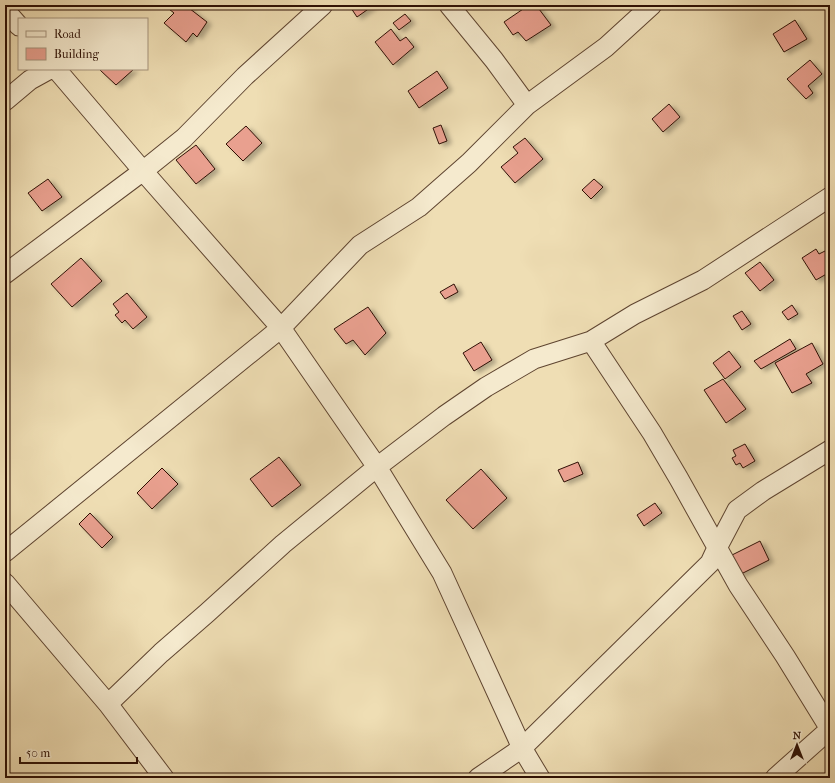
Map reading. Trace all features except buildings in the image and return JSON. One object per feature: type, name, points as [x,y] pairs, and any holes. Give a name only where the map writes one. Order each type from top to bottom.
[{"type":"street","points":[[5,274],[143,171],[184,138],[245,76],[323,5]]},
{"type":"street","points":[[449,5],[494,60],[527,105]]},
{"type":"street","points":[[5,552],[281,328],[360,245],[419,207],[469,164],[527,105],[606,46],[652,5]]},
{"type":"street","points":[[5,10],[18,25]]},
{"type":"street","points":[[5,101],[30,80],[48,70]]},
{"type":"street","points":[[57,70],[143,171],[281,328],[377,467],[442,574],[522,748],[540,778]]},
{"type":"street","points":[[108,704],[161,653],[208,613],[283,544],[377,467],[444,416],[486,387],[534,359],[591,341],[635,314],[703,280],[830,197]]},
{"type":"street","points":[[591,341],[656,440],[738,585],[830,729],[775,778]]},
{"type":"street","points":[[478,778],[522,748],[710,563],[737,510],[763,491],[830,450]]},
{"type":"street","points":[[5,583],[108,704],[164,778]]}]
